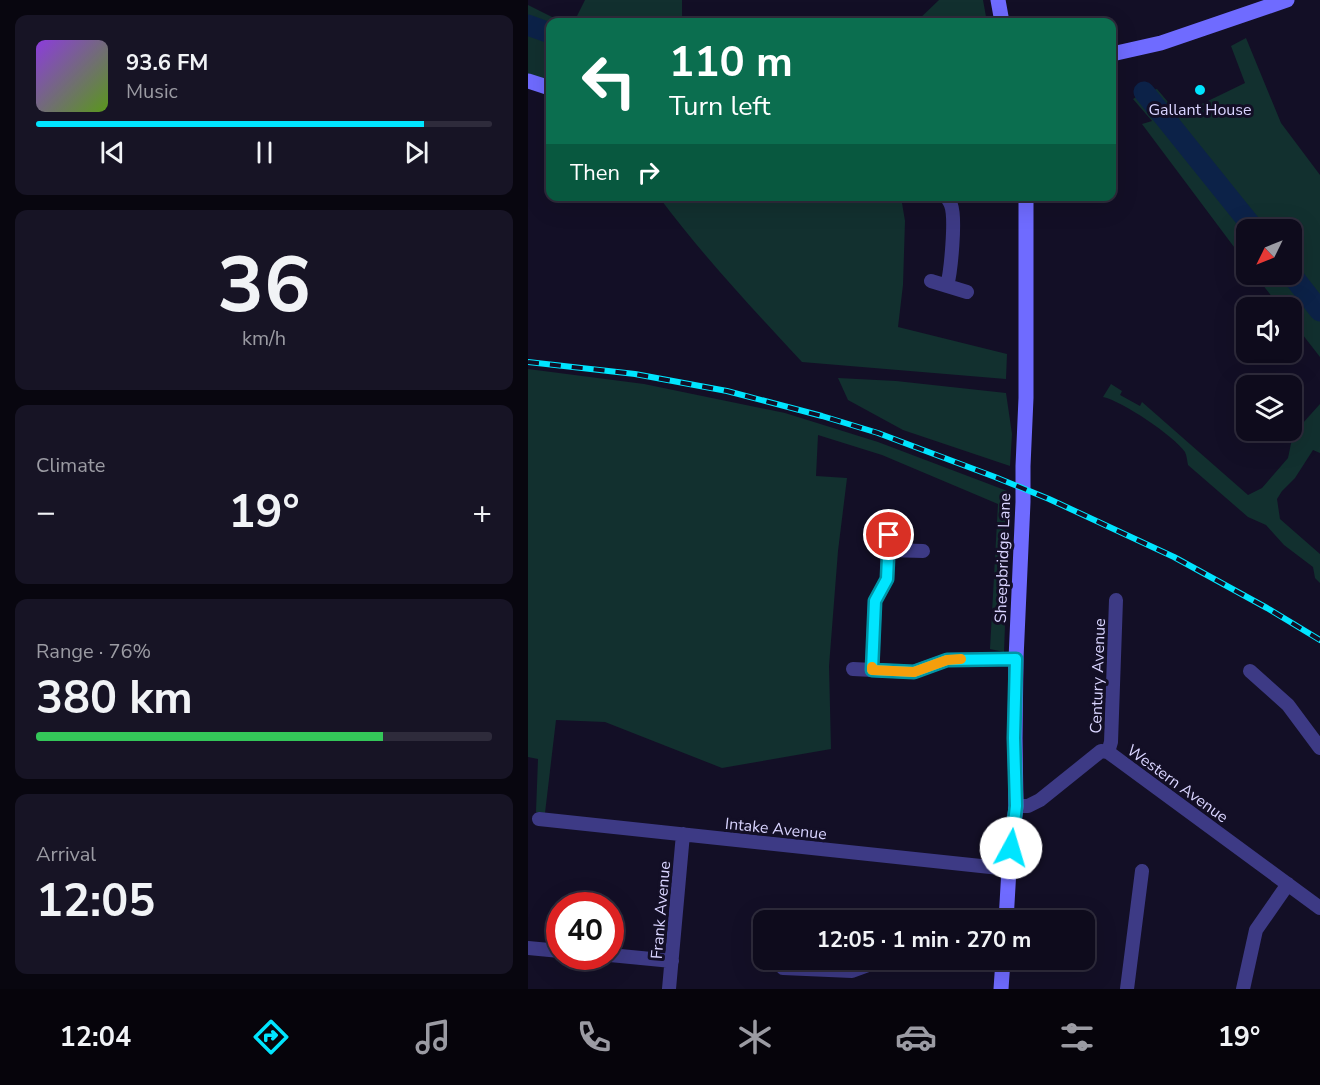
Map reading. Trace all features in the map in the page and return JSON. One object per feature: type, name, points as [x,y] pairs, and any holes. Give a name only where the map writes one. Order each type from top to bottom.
[{"type":"street","points":[[998,0],[1001,18]]},
{"type":"street","points":[[1116,53],[1161,43],[1287,0]]},
{"type":"street","points":[[528,81],[546,87]]},
{"type":"street","points":[[947,286],[951,272],[953,217],[949,201]]},
{"type":"street","name":"Sheepbridge Lane","points":[[1007,910],[1016,806],[1014,738],[1025,418],[1026,201]]},
{"type":"street","points":[[931,281],[967,292]]},
{"type":"street","points":[[872,670],[875,601],[887,579],[889,520]]},
{"type":"street","points":[[888,550],[923,551]]},
{"type":"street","name":"Century Avenue","points":[[1108,752],[1111,742],[1116,600]]},
{"type":"street","points":[[853,669],[914,672],[947,660],[1016,659]]},
{"type":"street","points":[[1250,671],[1288,705],[1320,748]]},
{"type":"street","name":"Western Avenue","points":[[1016,806],[1028,806],[1040,800],[1101,751],[1108,752],[1320,908]]},
{"type":"street","name":"Intake Avenue","points":[[539,819],[1009,869]]},
{"type":"street","name":"Frank Avenue","points":[[669,989],[683,834]]},
{"type":"street","points":[[1127,989],[1142,871]]},
{"type":"street","points":[[1243,989],[1256,930],[1288,884]]},
{"type":"street","points":[[528,948],[546,950]]},
{"type":"street","points":[[624,956],[672,961]]},
{"type":"street","points":[[829,970],[855,970]]},
{"type":"street","points":[[1001,989],[1002,970]]},
{"type":"green space","points":[[585,0],[682,0],[682,18],[576,18]]},
{"type":"green space","points":[[939,0],[983,0],[986,18],[920,18]]},
{"type":"green space","points":[[528,5],[554,18],[546,18],[546,81],[528,76]]},
{"type":"green space","points":[[1246,38],[1281,123],[1320,175],[1320,357],[1302,334],[1302,297],[1272,297],[1263,285],[1302,285],[1302,219],[1236,219],[1236,250],[1142,124],[1152,121],[1133,99],[1144,92],[1157,89],[1179,115],[1245,83],[1231,46]]},
{"type":"green space","points":[[662,201],[902,201],[905,221],[903,285],[898,327],[1007,354],[1006,379],[802,362],[675,219]]},
{"type":"green space","points":[[528,369],[644,384],[785,413],[878,442],[1010,492],[1004,652],[990,649],[998,504],[882,455],[818,435],[816,476],[847,478],[838,551],[829,666],[831,749],[722,768],[605,722],[556,720],[545,813],[536,812],[538,759],[528,757]]},
{"type":"green space","points":[[838,378],[896,381],[1006,393],[1012,434],[1010,466],[903,430],[848,400]]},
{"type":"green space","points":[[1111,384],[1122,391],[1120,395],[1140,406],[1142,402],[1248,495],[1262,488],[1288,458],[1292,441],[1302,441],[1302,424],[1320,404],[1320,453],[1313,450],[1295,478],[1277,499],[1280,519],[1320,554],[1320,583],[1315,578],[1313,567],[1284,545],[1266,525],[1248,517],[1188,465],[1185,452],[1170,437],[1134,412],[1103,397]]},
{"type":"waterway","points":[[528,25],[546,32]]},
{"type":"waterway","points":[[1144,92],[1246,219]]},
{"type":"waterway","points":[[1300,285],[1320,311]]},
{"type":"railway","points":[[528,362],[635,374],[727,391],[878,433],[1049,499],[1174,557],[1320,640]]},
{"type":"slow traffic","points":[[872,667],[872,670],[914,672],[947,660],[961,659]]},
{"type":"place","name":"Gallant House","points":[[1200,90]]},
{"type":"route","points":[[889,535],[887,579],[875,601],[872,670],[914,672],[947,660],[1016,659],[1014,738],[1016,806],[1011,848]]}]
